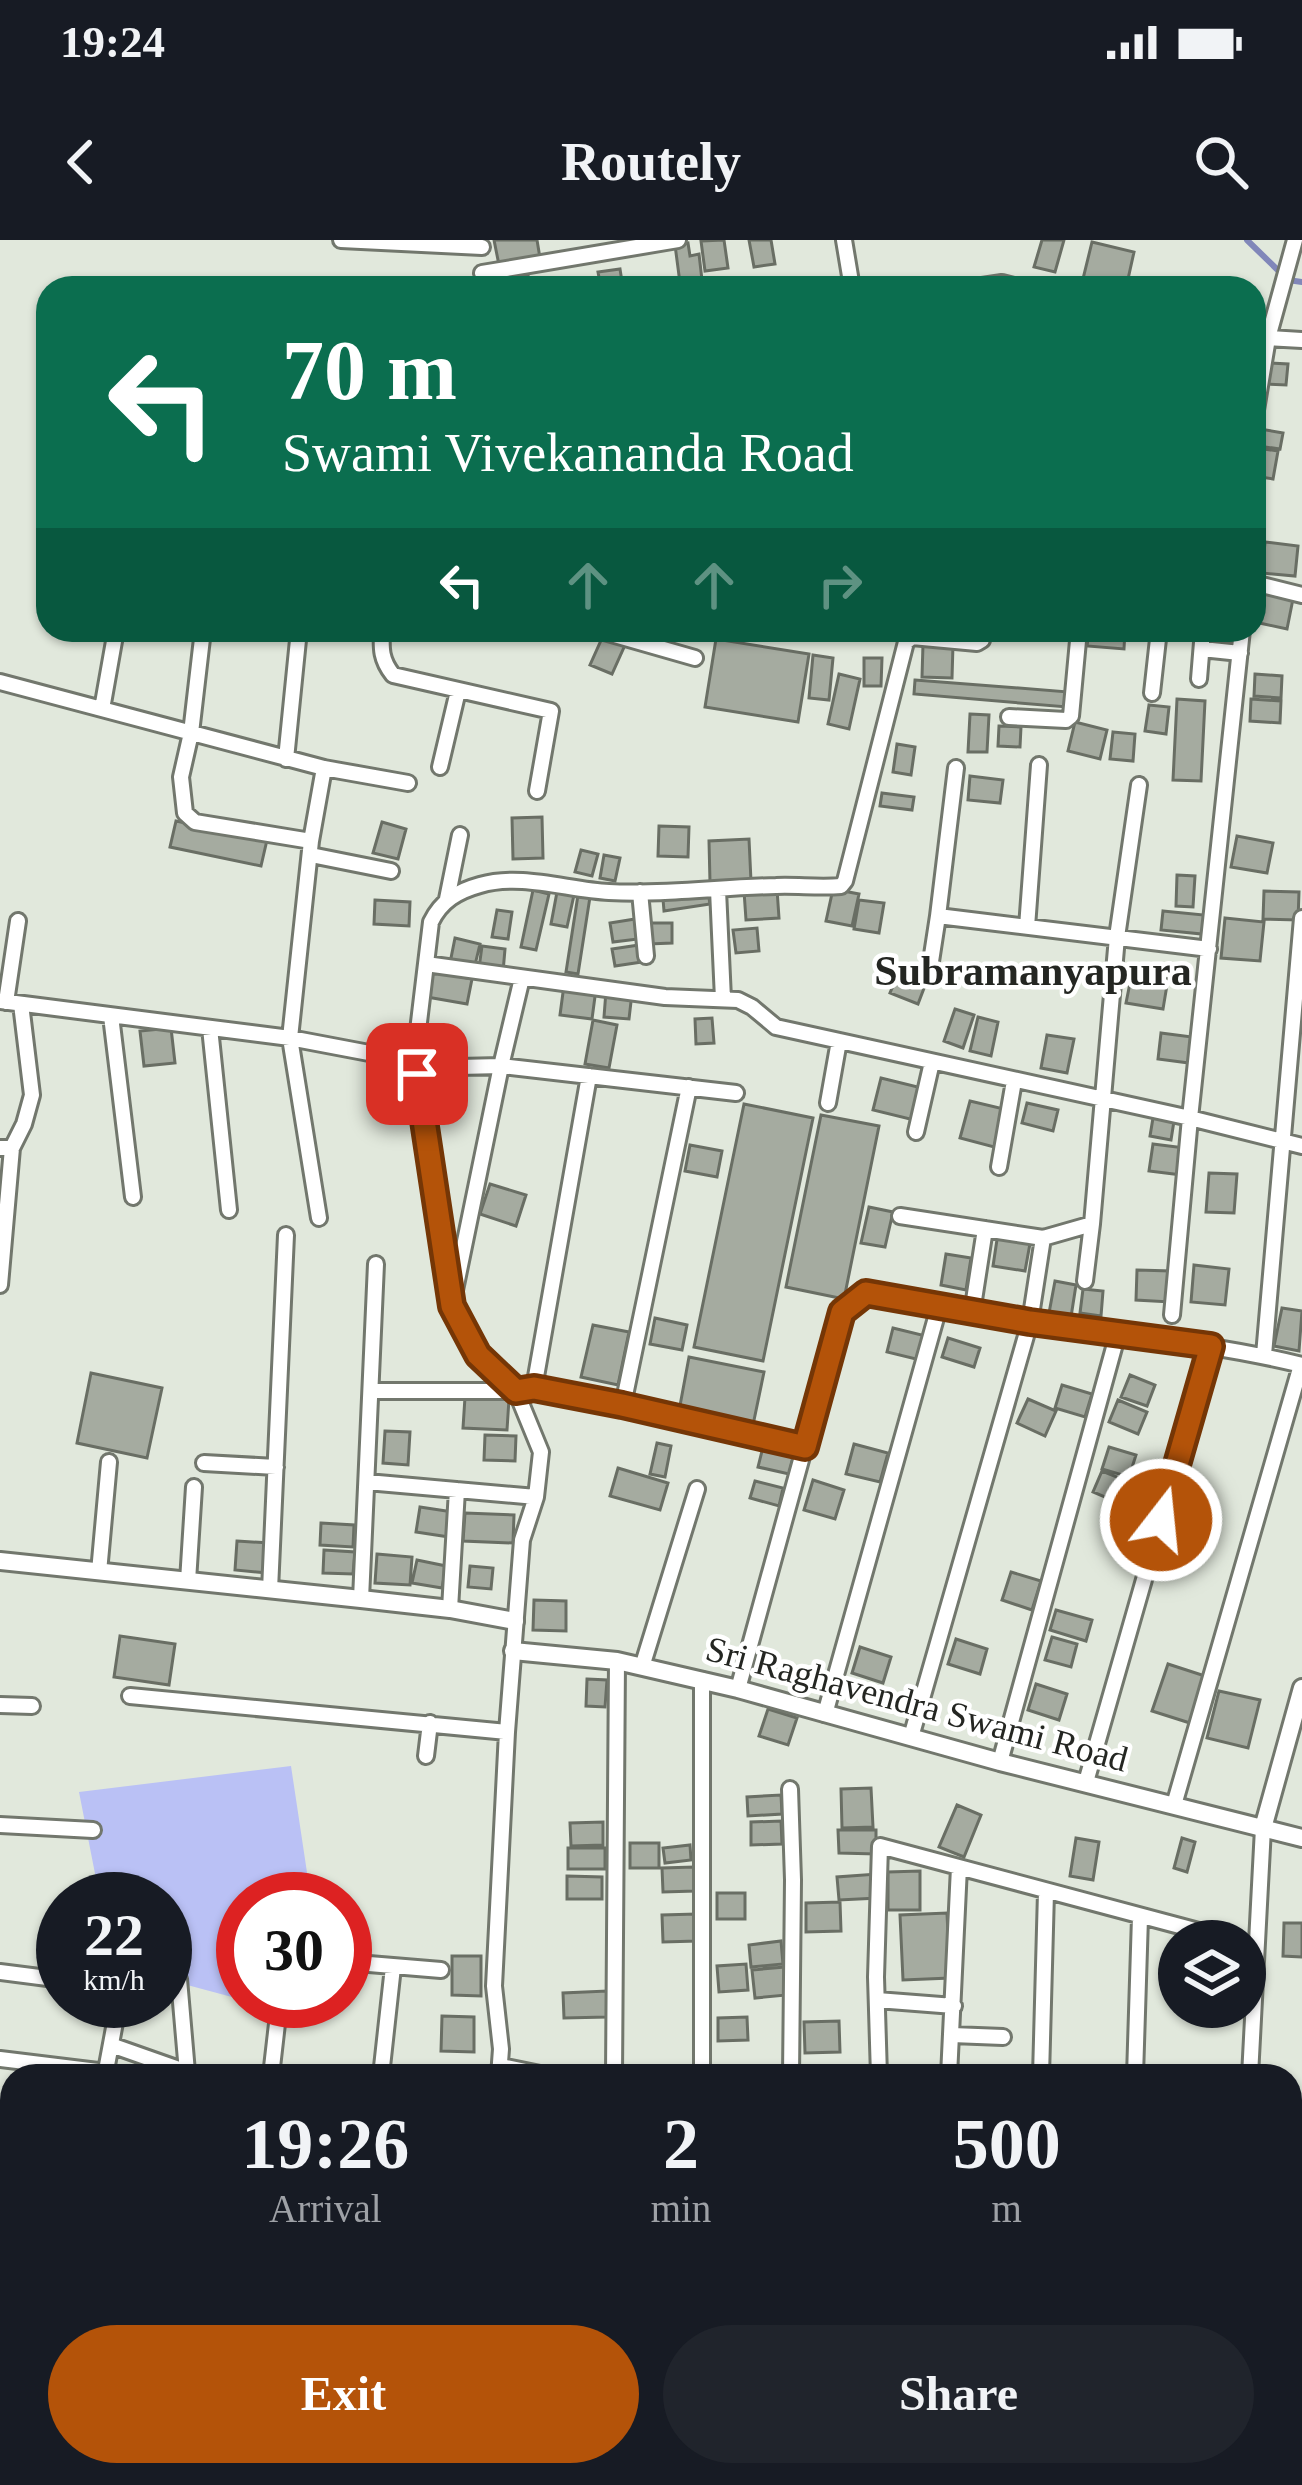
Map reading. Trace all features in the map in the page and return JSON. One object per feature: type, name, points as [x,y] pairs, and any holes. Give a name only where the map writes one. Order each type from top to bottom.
[{"type":"street","points":[[341,240],[482,243],[482,276]]},
{"type":"street","points":[[502,276],[678,240]]},
{"type":"street","points":[[844,240],[851,276]]},
{"type":"street","points":[[1266,350],[1295,240]]},
{"type":"street","points":[[1268,338],[1302,340]]},
{"type":"street","points":[[1266,586],[1302,595]]},
{"type":"street","points":[[102,709],[114,642]]},
{"type":"street","points":[[202,642],[181,777],[190,820],[391,871]]},
{"type":"street","points":[[286,759],[297,642]]},
{"type":"street","points":[[381,642],[380,652],[393,675],[550,711],[537,791]]},
{"type":"street","points":[[638,642],[694,658]]},
{"type":"street","points":[[655,647],[656,642]]},
{"type":"street","points":[[500,2064],[494,1986],[507,1732],[522,1540],[536,1497],[541,1452],[516,1391],[478,1355],[452,1306],[415,1066],[430,922],[447,899],[482,884],[505,881],[609,892],[841,886],[906,642]]},
{"type":"street","points":[[1010,717],[1066,720],[1071,716],[1078,642]]},
{"type":"street","points":[[1152,693],[1158,642]]},
{"type":"street","points":[[1198,679],[1202,642]]},
{"type":"street","points":[[1172,1315],[1241,642]]},
{"type":"street","points":[[1202,649],[1240,653]]},
{"type":"street","points":[[0,682],[286,759],[408,784]]},
{"type":"street","points":[[440,767],[458,691]]},
{"type":"street","points":[[1027,926],[1040,765]]},
{"type":"street","points":[[319,1218],[290,1037],[324,768]]},
{"type":"street","points":[[930,968],[956,768]]},
{"type":"street","points":[[1085,1281],[1118,937],[1139,785]]},
{"type":"street","points":[[447,899],[460,835]]},
{"type":"street","points":[[718,890],[723,999]]},
{"type":"street","points":[[640,892],[646,956]]},
{"type":"street","points":[[938,916],[1209,949]]},
{"type":"street","points":[[1264,1354],[1302,918]]},
{"type":"street","points":[[0,1285],[6,1148],[24,1124],[32,1095],[9,1002],[18,921]]},
{"type":"street","points":[[426,964],[665,997],[744,1002],[776,1027],[1302,1146]]},
{"type":"street","points":[[452,1306],[522,978]]},
{"type":"street","points":[[9,1002],[290,1037],[406,1060],[415,1066],[501,1066],[736,1093]]},
{"type":"street","points":[[111,1016],[133,1197]]},
{"type":"street","points":[[210,1028],[229,1210]]},
{"type":"street","points":[[828,1102],[838,1041]]},
{"type":"street","points":[[916,1132],[932,1062]]},
{"type":"street","points":[[534,1388],[589,1076]]},
{"type":"street","points":[[999,1167],[1014,1081]]},
{"type":"street","points":[[622,1405],[689,1088]]},
{"type":"street","points":[[900,1216],[1043,1238],[1092,1224]]},
{"type":"street","points":[[972,1313],[985,1229]]},
{"type":"street","points":[[270,1590],[286,1235]]},
{"type":"street","points":[[911,1737],[1030,1322],[1043,1238]]},
{"type":"street","points":[[361,1599],[376,1264]]},
{"type":"street","points":[[738,1689],[842,1312],[866,1293],[1030,1322],[1264,1354],[1301,1365],[1174,1805]]},
{"type":"street","points":[[825,1714],[939,1307]]},
{"type":"street","points":[[1000,1762],[1118,1333]]},
{"type":"street","points":[[1086,1782],[1211,1346]]},
{"type":"street","points":[[371,1391],[534,1388],[805,1447]]},
{"type":"street","points":[[99,1572],[109,1462]]},
{"type":"street","points":[[204,1463],[276,1467]]},
{"type":"street","points":[[367,1482],[536,1497]]},
{"type":"street","points":[[188,1581],[194,1486]]},
{"type":"street","points":[[450,1609],[457,1490]]},
{"type":"street","points":[[642,1667],[698,1490]]},
{"type":"street","points":[[0,1561],[450,1609],[515,1621]]},
{"type":"street","name":"Sri Raghavendra Swami Road","points":[[513,1651],[617,1661],[738,1689],[1000,1762],[1302,1838]]},
{"type":"street","points":[[614,2064],[617,1661]]},
{"type":"street","points":[[702,1681],[702,2064]]},
{"type":"street","points":[[1253,1920],[1263,1828],[1301,1694]]},
{"type":"street","points":[[130,1696],[507,1732]]},
{"type":"street","points":[[0,1705],[32,1706]]},
{"type":"street","points":[[426,1756],[430,1723]]},
{"type":"street","points":[[790,1789],[791,2064]]},
{"type":"street","points":[[0,1825],[93,1830]]},
{"type":"street","points":[[879,2064],[880,1846],[1158,1922]]},
{"type":"street","points":[[950,2064],[959,1867]]},
{"type":"street","points":[[1041,2064],[1046,1892]]},
{"type":"street","points":[[1135,2064],[1140,1917]]},
{"type":"street","points":[[372,1965],[441,1970]]},
{"type":"street","points":[[382,2064],[393,1967]]},
{"type":"street","points":[[0,1972],[36,1977]]},
{"type":"street","points":[[877,2000],[954,2006]]},
{"type":"street","points":[[107,2064],[114,2028]]},
{"type":"street","points":[[186,2028],[191,2064]]},
{"type":"street","points":[[273,2064],[277,2028]]},
{"type":"street","points":[[1250,2028],[1250,2064]]},
{"type":"street","points":[[952,2036],[1003,2037]]},
{"type":"street","points":[[111,2045],[165,2064]]},
{"type":"street","points":[[0,2059],[35,2064]]},
{"type":"shaded area","points":[[291,1766],[307,1872],[216,1872],[216,1993],[192,1986],[192,1872],[95,1872],[79,1792]]},
{"type":"building","points":[[494,240],[537,240],[540,258],[499,265]]},
{"type":"building","points":[[724,240],[728,268],[705,271],[701,241]]},
{"type":"building","points":[[749,240],[771,240],[775,264],[754,267]]},
{"type":"building","points":[[1042,240],[1064,240],[1055,272],[1034,267]]},
{"type":"building","points":[[1092,242],[1134,252],[1129,276],[1084,276]]},
{"type":"building","points":[[688,243],[690,256],[699,254],[702,276],[679,276],[675,245]]},
{"type":"building","points":[[620,269],[621,276],[599,276],[598,272]]},
{"type":"building","points":[[1268,363],[1288,364],[1286,385],[1267,384]]},
{"type":"building","points":[[1266,430],[1283,433],[1280,449],[1266,447]]},
{"type":"building","points":[[1266,449],[1278,451],[1273,479],[1266,478]]},
{"type":"building","points":[[1266,542],[1298,546],[1295,576],[1266,573]]},
{"type":"building","points":[[1266,593],[1293,599],[1287,629],[1266,624]]},
{"type":"building","points":[[600,642],[625,645],[612,674],[590,665]]},
{"type":"building","points":[[716,642],[809,654],[798,722],[705,707]]},
{"type":"building","points":[[1088,642],[1124,642],[1124,649],[1087,646]]},
{"type":"building","points":[[923,644],[953,645],[952,678],[922,677]]},
{"type":"building","points":[[813,655],[833,658],[829,700],[809,698]]},
{"type":"building","points":[[864,658],[882,658],[881,686],[864,686]]},
{"type":"building","points":[[839,674],[860,679],[849,729],[828,724]]},
{"type":"building","points":[[1255,674],[1282,676],[1281,698],[1254,696]]},
{"type":"building","points":[[915,680],[1069,692],[1067,707],[914,694]]},
{"type":"building","points":[[1177,699],[1205,701],[1201,781],[1173,780]]},
{"type":"building","points":[[1251,699],[1281,701],[1280,723],[1250,721]]},
{"type":"building","points":[[1149,705],[1169,707],[1166,734],[1145,731]]},
{"type":"building","points":[[970,714],[989,715],[987,752],[968,752]]},
{"type":"building","points":[[1075,722],[1107,730],[1100,759],[1068,751]]},
{"type":"building","points":[[999,726],[1021,727],[1020,747],[998,746]]},
{"type":"building","points":[[1113,732],[1135,734],[1133,761],[1110,759]]},
{"type":"building","points":[[897,744],[915,747],[911,775],[893,772]]},
{"type":"building","points":[[970,776],[1003,780],[1000,803],[968,800]]},
{"type":"building","points":[[882,793],[914,797],[912,810],[880,806]]},
{"type":"building","points":[[542,817],[543,858],[513,859],[512,818]]},
{"type":"building","points":[[176,821],[267,840],[261,866],[170,847]]},
{"type":"building","points":[[382,822],[406,829],[398,859],[373,853]]},
{"type":"building","points":[[659,826],[689,827],[688,857],[658,856]]},
{"type":"building","points":[[1237,836],[1273,843],[1267,873],[1231,867]]},
{"type":"building","points":[[749,839],[751,881],[710,882],[709,841]]},
{"type":"building","points":[[581,850],[598,854],[592,876],[575,872]]},
{"type":"building","points":[[604,855],[620,858],[615,881],[600,878]]},
{"type":"building","points":[[1177,875],[1195,876],[1193,907],[1176,906]]},
{"type":"building","points":[[777,889],[779,918],[746,920],[744,891]]},
{"type":"building","points":[[833,889],[859,894],[852,926],[826,921]]},
{"type":"building","points":[[533,890],[549,894],[536,950],[521,947]]},
{"type":"building","points":[[1264,891],[1299,892],[1298,920],[1263,919]]},
{"type":"building","points":[[557,892],[574,895],[567,927],[551,924]]},
{"type":"building","points":[[708,892],[710,904],[664,911],[663,899]]},
{"type":"building","points":[[578,895],[590,897],[578,974],[566,972]]},
{"type":"building","points":[[375,900],[410,902],[409,926],[374,924]]},
{"type":"building","points":[[859,900],[884,903],[879,933],[854,929]]},
{"type":"building","points":[[497,910],[512,912],[508,939],[492,937]]},
{"type":"building","points":[[1163,911],[1204,915],[1202,934],[1161,930]]},
{"type":"building","points":[[1225,918],[1264,922],[1260,961],[1221,958]]},
{"type":"building","points":[[635,919],[638,939],[613,942],[610,923]]},
{"type":"building","points":[[648,923],[672,923],[672,943],[649,944]]},
{"type":"building","points":[[757,928],[759,951],[736,953],[733,930]]},
{"type":"building","points":[[455,938],[480,944],[474,969],[450,963]]},
{"type":"building","points":[[639,945],[642,962],[615,966],[612,949]]},
{"type":"building","points":[[482,946],[505,949],[503,972],[479,968]]},
{"type":"building","points":[[902,964],[929,975],[918,1004],[890,993]]},
{"type":"building","points":[[432,971],[472,979],[467,1004],[427,997]]},
{"type":"building","points":[[1132,973],[1168,979],[1163,1009],[1126,1003]]},
{"type":"building","points":[[564,985],[596,989],[592,1019],[560,1015]]},
{"type":"building","points":[[606,991],[632,993],[629,1019],[604,1017]]},
{"type":"building","points":[[955,1009],[974,1015],[963,1048],[944,1041]]},
{"type":"building","points":[[978,1017],[998,1022],[991,1056],[970,1051]]},
{"type":"building","points":[[712,1018],[714,1043],[696,1044],[695,1019]]},
{"type":"building","points":[[593,1020],[617,1025],[609,1068],[585,1064]]},
{"type":"building","points":[[171,1028],[175,1063],[144,1066],[140,1031]]},
{"type":"building","points":[[1161,1033],[1192,1037],[1189,1063],[1158,1059]]},
{"type":"building","points":[[1047,1035],[1074,1039],[1067,1073],[1041,1068]]},
{"type":"building","points":[[881,1078],[922,1088],[914,1120],[873,1110]]},
{"type":"building","points":[[970,1101],[1004,1109],[994,1147],[960,1138]]},
{"type":"building","points":[[1027,1103],[1058,1110],[1053,1131],[1022,1123]]},
{"type":"building","points":[[744,1104],[813,1118],[763,1361],[694,1347]]},
{"type":"building","points":[[821,1115],[879,1126],[844,1299],[786,1287]]},
{"type":"building","points":[[1153,1118],[1174,1121],[1171,1140],[1150,1136]]},
{"type":"building","points":[[1153,1144],[1185,1148],[1182,1175],[1149,1171]]},
{"type":"building","points":[[690,1145],[722,1151],[717,1177],[685,1171]]},
{"type":"building","points":[[1209,1173],[1237,1174],[1234,1213],[1206,1212]]},
{"type":"building","points":[[490,1184],[526,1195],[516,1226],[480,1214]]},
{"type":"building","points":[[869,1207],[893,1212],[885,1247],[861,1243]]},
{"type":"building","points":[[998,1233],[1031,1238],[1025,1271],[993,1266]]},
{"type":"building","points":[[946,1254],[971,1258],[966,1290],[941,1285]]},
{"type":"building","points":[[1194,1265],[1229,1269],[1225,1305],[1191,1302]]},
{"type":"building","points":[[1137,1270],[1171,1271],[1170,1302],[1136,1300]]},
{"type":"building","points":[[1055,1281],[1076,1285],[1071,1317],[1049,1313]]},
{"type":"building","points":[[1083,1289],[1103,1291],[1101,1316],[1080,1313]]},
{"type":"building","points":[[1282,1308],[1302,1311],[1299,1351],[1274,1346]]},
{"type":"building","points":[[655,1318],[687,1325],[682,1350],[650,1344]]},
{"type":"building","points":[[593,1325],[629,1332],[618,1385],[581,1377]]},
{"type":"building","points":[[893,1328],[926,1336],[920,1360],[887,1352]]},
{"type":"building","points":[[948,1338],[980,1348],[974,1367],[942,1357]]},
{"type":"building","points":[[689,1357],[764,1372],[753,1425],[679,1411]]},
{"type":"building","points":[[91,1373],[162,1388],[147,1458],[77,1443]]},
{"type":"building","points":[[1130,1375],[1155,1385],[1147,1406],[1121,1397]]},
{"type":"building","points":[[1062,1385],[1092,1394],[1085,1417],[1055,1408]]},
{"type":"building","points":[[465,1397],[509,1399],[507,1430],[463,1428]]},
{"type":"building","points":[[1028,1399],[1056,1411],[1045,1436],[1017,1423]]},
{"type":"building","points":[[1118,1400],[1147,1412],[1138,1434],[1109,1422]]},
{"type":"building","points":[[385,1431],[410,1432],[408,1465],[383,1463]]},
{"type":"building","points":[[485,1435],[516,1436],[515,1461],[484,1460]]},
{"type":"building","points":[[657,1443],[671,1446],[665,1477],[650,1474]]},
{"type":"building","points":[[764,1443],[795,1450],[789,1474],[758,1467]]},
{"type":"building","points":[[854,1444],[888,1453],[880,1482],[846,1474]]},
{"type":"building","points":[[1109,1447],[1136,1455],[1129,1477],[1102,1469]]},
{"type":"building","points":[[618,1468],[668,1483],[660,1510],[610,1496]]},
{"type":"building","points":[[1102,1471],[1127,1481],[1119,1503],[1093,1492]]},
{"type":"building","points":[[813,1480],[844,1490],[835,1519],[804,1510]]},
{"type":"building","points":[[755,1481],[783,1488],[779,1506],[750,1498]]},
{"type":"building","points":[[420,1507],[453,1512],[449,1537],[416,1532]]},
{"type":"building","points":[[465,1513],[514,1515],[513,1543],[463,1541]]},
{"type":"building","points":[[321,1523],[354,1525],[353,1547],[320,1545]]},
{"type":"building","points":[[1173,1534],[1205,1543],[1199,1564],[1167,1555]]},
{"type":"building","points":[[237,1541],[270,1543],[268,1573],[235,1570]]},
{"type":"building","points":[[324,1550],[355,1552],[353,1574],[323,1573]]},
{"type":"building","points":[[377,1554],[412,1557],[410,1585],[375,1583]]},
{"type":"building","points":[[417,1560],[446,1566],[442,1588],[412,1583]]},
{"type":"building","points":[[470,1566],[493,1568],[491,1589],[468,1587]]},
{"type":"building","points":[[1011,1572],[1041,1581],[1032,1610],[1002,1600]]},
{"type":"building","points":[[534,1600],[566,1601],[566,1631],[533,1630]]},
{"type":"building","points":[[1056,1610],[1092,1620],[1086,1641],[1050,1630]]},
{"type":"building","points":[[120,1636],[175,1644],[169,1685],[114,1677]]},
{"type":"building","points":[[1052,1637],[1077,1644],[1071,1667],[1045,1660]]},
{"type":"building","points":[[956,1639],[987,1649],[980,1674],[948,1664]]},
{"type":"building","points":[[860,1647],[891,1657],[883,1683],[852,1673]]},
{"type":"building","points":[[1168,1664],[1205,1676],[1190,1723],[1152,1711]]},
{"type":"building","points":[[587,1679],[607,1680],[605,1707],[586,1706]]},
{"type":"building","points":[[1036,1684],[1067,1694],[1059,1720],[1028,1710]]},
{"type":"building","points":[[1219,1691],[1260,1700],[1248,1748],[1207,1738]]},
{"type":"building","points":[[768,1709],[797,1718],[788,1745],[759,1736]]},
{"type":"building","points":[[871,1788],[873,1827],[842,1828],[841,1789]]},
{"type":"building","points":[[781,1795],[782,1814],[748,1816],[747,1797]]},
{"type":"building","points":[[957,1805],[981,1815],[964,1857],[939,1847]]},
{"type":"building","points":[[781,1821],[782,1844],[751,1845],[751,1822]]},
{"type":"building","points":[[603,1822],[603,1845],[571,1846],[570,1823]]},
{"type":"building","points":[[838,1830],[876,1830],[876,1854],[839,1853]]},
{"type":"building","points":[[1076,1838],[1099,1842],[1093,1880],[1070,1876]]},
{"type":"building","points":[[1182,1838],[1195,1842],[1187,1872],[1174,1868]]},
{"type":"building","points":[[630,1843],[659,1843],[659,1868],[630,1868]]},
{"type":"building","points":[[690,1845],[691,1860],[665,1863],[663,1848]]},
{"type":"building","points":[[568,1848],[605,1848],[605,1869],[568,1869]]},
{"type":"building","points":[[694,1867],[695,1891],[663,1892],[662,1868]]},
{"type":"building","points":[[920,1871],[920,1910],[888,1910],[888,1872]]},
{"type":"building","points":[[877,1874],[878,1898],[839,1900],[837,1877]]},
{"type":"building","points":[[567,1876],[602,1877],[602,1899],[567,1899]]},
{"type":"building","points":[[717,1893],[745,1893],[745,1919],[717,1919]]},
{"type":"building","points":[[840,1902],[841,1931],[806,1932],[806,1903]]},
{"type":"building","points":[[947,1913],[950,1978],[903,1980],[900,1915]]},
{"type":"building","points":[[696,1914],[697,1941],[663,1942],[662,1915]]},
{"type":"building","points":[[1284,1923],[1302,1923],[1302,1957],[1283,1956]]},
{"type":"building","points":[[781,1941],[783,1964],[751,1967],[749,1945]]},
{"type":"building","points":[[452,1956],[481,1956],[481,1996],[452,1995]]},
{"type":"building","points":[[746,1964],[748,1990],[719,1992],[717,1966]]},
{"type":"building","points":[[785,1967],[787,1995],[755,1998],[752,1970]]},
{"type":"building","points":[[607,1991],[607,2017],[564,2018],[563,1993]]},
{"type":"building","points":[[442,2016],[474,2017],[474,2052],[441,2051]]},
{"type":"building","points":[[747,2017],[748,2040],[718,2041],[718,2018]]},
{"type":"building","points":[[839,2021],[840,2052],[805,2053],[804,2022]]},
{"type":"waterway","points":[[1247,240],[1288,280],[1302,282]]},
{"type":"district","name":"Subramanyapura","points":[[1033,971]]},
{"type":"route","points":[[417,1074],[452,1306],[478,1355],[516,1391],[534,1388],[622,1405],[805,1447],[842,1312],[866,1293],[1030,1322],[1211,1346],[1161,1520]]}]
